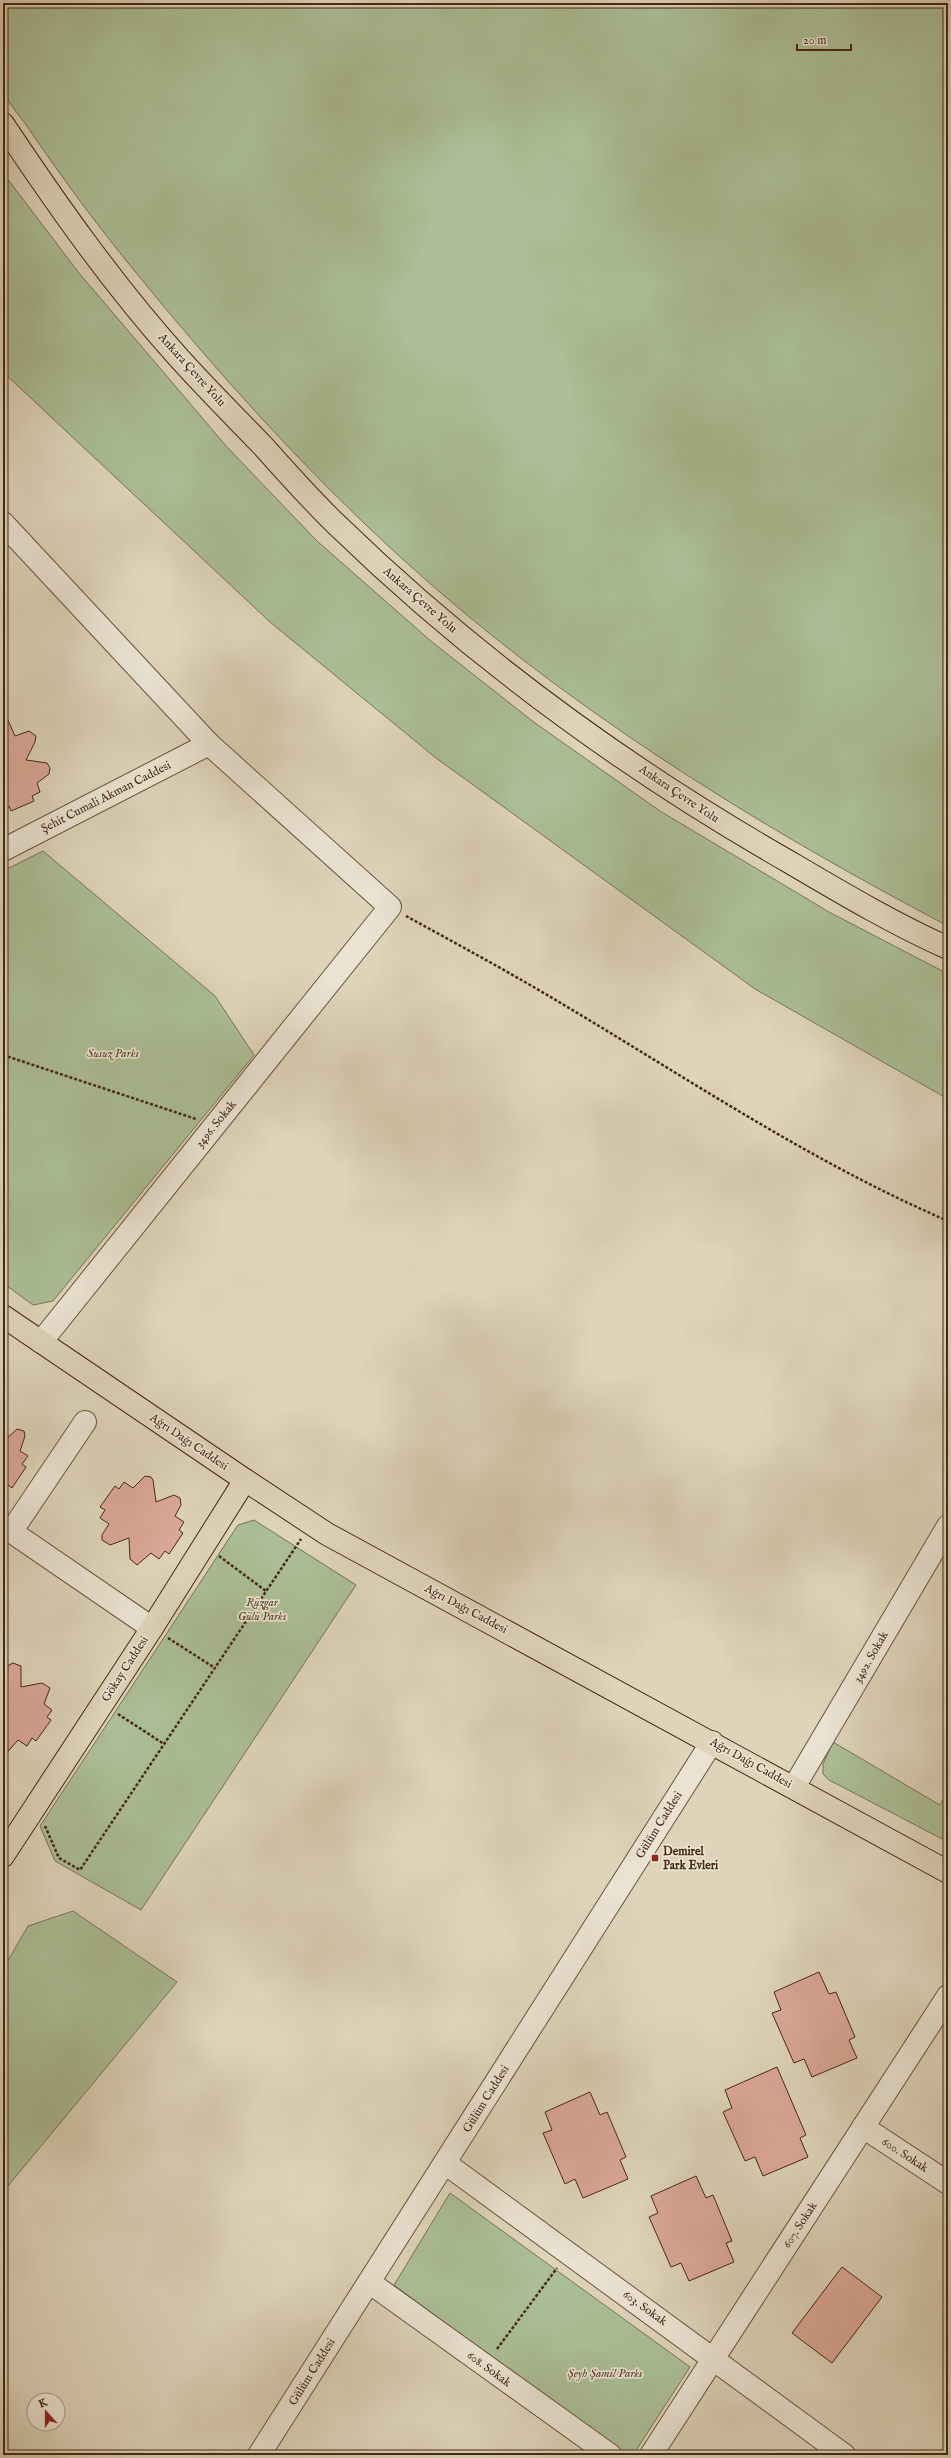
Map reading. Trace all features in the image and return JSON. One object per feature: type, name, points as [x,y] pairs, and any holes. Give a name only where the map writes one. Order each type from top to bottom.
[{"type":"main road","name":"Ankara Çevre Yolu","points":[[3,124],[71,221],[121,287],[178,357],[336,524],[395,578],[457,632],[542,699],[638,768],[728,827],[831,886],[948,948]]},
{"type":"main road","name":"Ağrı Dağı Caddesi","points":[[3,1316],[311,1523],[948,1872]]},
{"type":"main road","name":"Gökay Caddesi","points":[[6,1846],[36,1806],[103,1704],[245,1480]]},
{"type":"street","points":[[3,523],[209,744],[390,907]]},
{"type":"street","name":"Şehit Cumali Akman Caddesi","points":[[3,850],[209,744]]},
{"type":"street","name":"3496. Sokak","points":[[41,1342],[390,907]]},
{"type":"street","points":[[85,1422],[7,1529],[152,1628]]},
{"type":"street","name":"3492. Sokak","points":[[794,1787],[948,1526]]},
{"type":"street","name":"Gülüm Caddesi","points":[[259,2455],[712,1742]]},
{"type":"street","name":"607. Sokak","points":[[651,2455],[948,1996]]},
{"type":"street","name":"600. Sokak","points":[[863,2127],[948,2183]]},
{"type":"street","name":"603. Sokak","points":[[445,2163],[714,2358],[844,2455]]},
{"type":"street","name":"608. Sokak","points":[[369,2282],[610,2455]]},
{"type":"path","points":[[390,907],[558,1001],[744,1114],[892,1197],[948,1221]]},
{"type":"path","points":[[3,1055],[215,1125]]},
{"type":"path","points":[[36,1806],[59,1858],[80,1870],[311,1523]]},
{"type":"path","points":[[204,1545],[266,1591]]},
{"type":"path","points":[[152,1628],[215,1668]]},
{"type":"path","points":[[103,1704],[164,1744]]},
{"type":"path","points":[[485,2366],[568,2253]]},
{"type":"green space","points":[[3,3],[948,3],[948,926],[802,846],[661,758],[592,711],[526,662],[461,610],[362,522],[260,417],[164,307],[93,219],[6,97],[3,85],[2,63]]},
{"type":"green space","points":[[3,173],[79,273],[227,447],[317,541],[432,642],[535,723],[660,811],[829,912],[948,974],[948,1099],[755,989],[436,758],[270,622],[3,372]]},
{"type":"green space","name":"Susuz Parkı","points":[[43,851],[215,996],[254,1055],[53,1301],[33,1305],[3,1283],[3,871]]},
{"type":"green space","name":"Rüzgar Gülü Parkı","points":[[254,1520],[356,1585],[141,1910],[55,1861],[40,1826],[238,1525]]},
{"type":"green space","points":[[833,1742],[940,1805],[948,1791],[948,1842],[829,1780],[823,1774],[823,1764]]},
{"type":"green space","points":[[73,1911],[177,1982],[3,2192],[3,1969],[28,1926]]},
{"type":"green space","name":"Şeyh Şamil Parkı","points":[[450,2193],[690,2367],[633,2455],[624,2455],[394,2285]]},
{"type":"building","points":[[3,709],[15,736],[29,731],[36,736],[35,742],[26,760],[47,763],[50,768],[49,774],[37,783],[40,792],[32,796],[34,801],[11,811],[9,806],[3,809]]},
{"type":"building","points":[[17,1429],[24,1431],[25,1436],[20,1451],[28,1456],[22,1464],[26,1467],[12,1488],[3,1481],[3,1442]]},
{"type":"building","points":[[145,1476],[151,1477],[153,1480],[156,1502],[174,1495],[180,1498],[181,1505],[175,1516],[184,1522],[179,1530],[183,1533],[169,1554],[165,1551],[159,1559],[151,1553],[137,1565],[130,1559],[129,1538],[110,1545],[102,1540],[102,1535],[109,1524],[100,1518],[105,1510],[100,1507],[115,1486],[119,1489],[124,1482],[133,1488]]},
{"type":"building","points":[[13,1663],[21,1666],[21,1687],[42,1683],[50,1688],[44,1704],[52,1710],[47,1717],[51,1720],[36,1741],[32,1738],[27,1746],[18,1740],[3,1757],[3,1673],[9,1665]]},
{"type":"building","points":[[819,1972],[829,1994],[836,1992],[855,2037],[849,2040],[857,2058],[812,2077],[804,2059],[794,2063],[772,2013],[781,2010],[774,1992]]},
{"type":"building","points":[[777,2067],[806,2135],[800,2138],[808,2157],[763,2176],[755,2157],[745,2161],[723,2112],[732,2108],[725,2090]]},
{"type":"building","points":[[590,2092],[600,2115],[607,2112],[626,2157],[620,2160],[628,2179],[583,2198],[575,2179],[565,2184],[543,2133],[552,2130],[545,2112]]},
{"type":"building","points":[[696,2176],[706,2198],[713,2195],[732,2241],[726,2243],[734,2262],[689,2281],[681,2263],[671,2267],[649,2217],[658,2213],[651,2196]]},
{"type":"building","points":[[842,2267],[882,2297],[832,2363],[792,2333]]},
{"type":"place","name":"Demirel Park Evleri","points":[[655,1858]]}]
